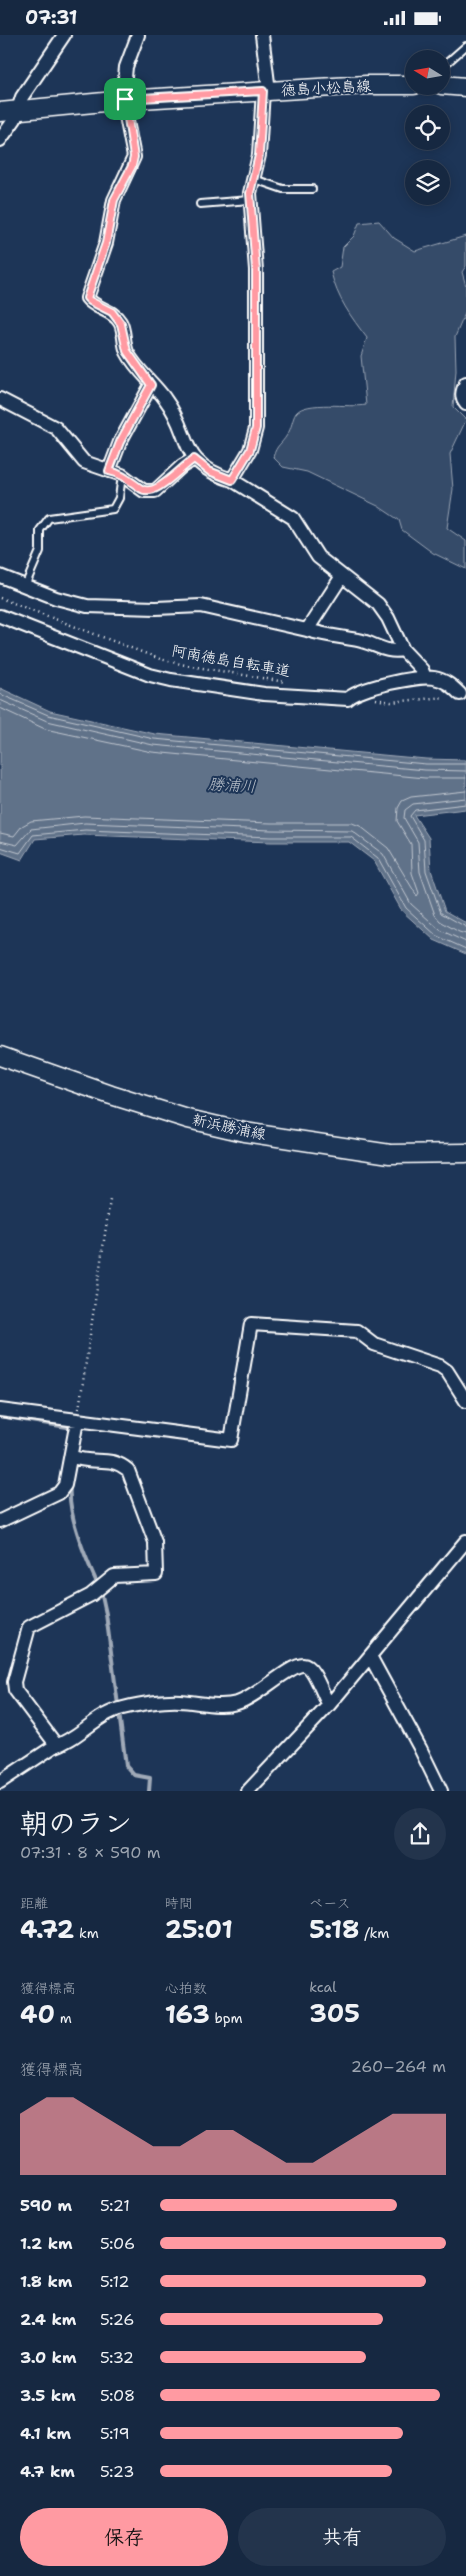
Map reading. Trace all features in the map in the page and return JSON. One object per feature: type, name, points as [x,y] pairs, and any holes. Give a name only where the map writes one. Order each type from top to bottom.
[{"type":"main road","name":"徳島小松島線","points":[[0,112],[125,99],[366,85],[405,85]]},
{"type":"main road","points":[[450,86],[466,87]]},
{"type":"main road","name":"新浜勝浦線","points":[[0,1056],[188,1119],[244,1132],[390,1154],[466,1153]]},
{"type":"street","points":[[0,140],[10,128],[19,110],[22,97],[64,35]]},
{"type":"street","points":[[138,35],[126,67],[125,99],[134,157],[132,166],[114,200],[106,243],[87,298],[112,312],[121,324],[127,351],[151,385],[165,398],[194,459],[209,471],[232,480],[293,518],[318,557],[378,604],[388,618],[403,649],[422,670],[425,677]]},
{"type":"street","points":[[232,480],[250,450],[256,428],[256,270],[250,200],[259,155],[266,91],[262,35]]},
{"type":"street","points":[[466,383],[462,391],[462,399],[466,403]]},
{"type":"street","points":[[109,471],[120,442],[151,385]]},
{"type":"street","points":[[0,399],[56,428],[84,462],[122,475],[144,491],[155,491],[182,466],[194,459]]},
{"type":"street","points":[[307,630],[342,576]]},
{"type":"street","points":[[0,577],[87,606],[156,608],[201,606],[334,637],[358,640],[395,652],[403,649]]},
{"type":"street","points":[[0,616],[150,675],[171,680],[273,694],[348,699],[351,695],[405,680],[425,677],[448,683],[460,694]]},
{"type":"street","points":[[0,1410],[231,1440],[251,1324],[357,1331],[374,1343],[440,1366],[447,1371],[466,1401]]},
{"type":"street","points":[[0,1521],[59,1493],[65,1485],[77,1421]]},
{"type":"street","points":[[53,1747],[54,1742],[15,1691],[14,1682],[29,1627],[91,1595],[114,1576],[156,1574],[155,1542],[128,1470],[119,1462],[111,1460],[89,1462],[71,1456]]},
{"type":"street","points":[[248,1791],[329,1705],[466,1541]]},
{"type":"street","points":[[370,1656],[441,1791]]},
{"type":"street","points":[[0,1781],[108,1713],[122,1708],[165,1701],[236,1704],[249,1699],[294,1668],[303,1665],[309,1667],[313,1672],[329,1705]]},
{"type":"lane","points":[[450,60],[466,46]]},
{"type":"lane","points":[[254,179],[283,189],[312,189]]},
{"type":"lane","points":[[200,204],[250,200]]},
{"type":"lane","points":[[25,586],[40,551],[40,530],[49,518],[113,509],[119,498],[122,475]]},
{"type":"path","name":"阿南徳島自転車道","points":[[0,598],[160,659],[288,682]]},
{"type":"path","points":[[351,695],[390,702],[436,699],[460,694]]},
{"type":"path","points":[[77,1421],[110,1200]]},
{"type":"shaded area","points":[[379,221],[394,238],[415,251],[466,236],[466,266],[462,272],[466,286],[466,311],[455,337],[456,370],[453,407],[466,420],[450,454],[453,489],[447,528],[466,541],[466,569],[433,553],[402,530],[399,520],[378,506],[307,472],[283,467],[273,457],[289,432],[296,413],[301,409],[318,406],[366,405],[361,356],[367,338],[341,299],[331,272],[340,267],[343,247],[354,236],[359,223]]},
{"type":"water","name":"勝浦川","points":[[0,688],[50,711],[155,734],[426,759],[466,760],[466,809],[414,815],[429,838],[431,870],[445,911],[466,923],[466,954],[434,940],[402,911],[374,861],[349,842],[271,842],[84,835],[35,839],[22,860],[0,852]]},
{"type":"waterway","points":[[0,1416],[73,1428]]},
{"type":"waterway","points":[[70,1487],[71,1510],[74,1523],[98,1585]]},
{"type":"waterway","points":[[101,1591],[106,1614],[126,1766],[134,1775],[150,1778],[149,1791]]},
{"type":"route","points":[[263,91],[259,155],[250,193],[256,270],[258,338],[256,428],[250,450],[242,460],[232,480],[209,471],[194,459],[182,466],[155,491],[149,492],[144,491],[122,475],[109,471],[120,442],[151,385],[127,351],[121,324],[112,312],[87,298],[95,270],[103,254],[114,200],[132,166],[134,157],[134,149],[126,116],[125,99],[263,91]]}]
